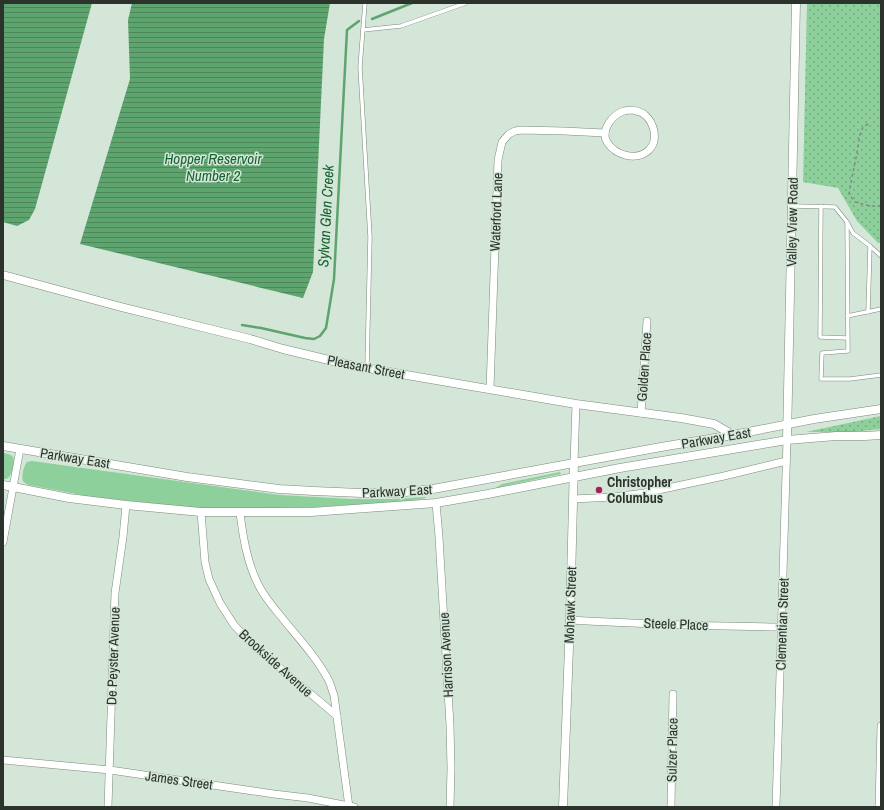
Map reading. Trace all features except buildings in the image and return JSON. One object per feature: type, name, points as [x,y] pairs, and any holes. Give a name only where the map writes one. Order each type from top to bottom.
[{"type":"street","name":"Valley View Road","points":[[787,440],[796,3]]},
{"type":"street","points":[[633,110],[644,114],[652,122],[655,134],[650,149],[643,154],[633,156],[623,155],[613,149],[606,140],[605,133],[606,127],[614,116],[624,111],[633,110]]},
{"type":"street","name":"Waterford Lane","points":[[490,389],[498,160],[502,142],[509,134],[514,131],[522,130],[605,133]]},
{"type":"street","name":"Pleasant Street","points":[[3,275],[121,307],[250,339],[283,349],[367,369],[576,404],[714,424],[733,435]]},
{"type":"street","name":"Golden Place","points":[[641,413],[647,320]]},
{"type":"street","name":"Mohawk Street","points":[[563,807],[576,404]]},
{"type":"street","name":"Parkway East","points":[[3,446],[187,477],[264,487],[314,491],[396,493],[433,489],[733,435],[821,417],[881,409]]},
{"type":"street","points":[[787,440],[836,436],[881,435]]},
{"type":"street","name":"Parkway East","points":[[3,485],[69,498],[201,512],[311,512],[436,503],[620,468],[787,440]]},
{"type":"street","name":"Clementian Street","points":[[776,807],[787,440]]},
{"type":"street","points":[[3,542],[20,450]]},
{"type":"street","points":[[573,499],[614,497],[644,493],[786,461]]},
{"type":"street","name":"Harrison Avenue","points":[[436,503],[450,725],[450,807]]},
{"type":"street","name":"De Peyster Avenue","points":[[108,807],[116,594],[126,505]]},
{"type":"street","name":"Brookside Avenue","points":[[201,512],[205,562],[209,579],[220,603],[234,625],[255,647],[337,716]]},
{"type":"street","name":"Brookside Avenue","points":[[240,513],[249,562],[258,585],[272,606],[317,660],[329,681],[334,695],[351,806]]},
{"type":"street","name":"Steele Place","points":[[570,620],[781,627]]},
{"type":"street","name":"Sulzer Place","points":[[671,807],[673,694]]},
{"type":"street","points":[[879,807],[881,726]]},
{"type":"street","name":"James Street","points":[[3,760],[110,770],[308,798],[351,806]]},
{"type":"lane","points":[[365,3],[360,67],[370,238],[367,369]]},
{"type":"lane","points":[[363,30],[401,26],[466,3]]},
{"type":"lane","points":[[792,206],[836,207],[853,233],[881,256]]},
{"type":"lane","points":[[821,206],[820,337],[847,338]]},
{"type":"lane","points":[[847,222],[848,351],[822,353],[821,379],[850,380],[881,375]]},
{"type":"lane","points":[[868,312],[870,246]]},
{"type":"lane","points":[[847,316],[881,309]]},
{"type":"path","points":[[868,124],[863,127],[860,135],[849,194],[855,202],[870,206],[881,206]]},
{"type":"shaded area","points":[[807,3],[881,3],[881,243],[878,243],[857,221],[838,188],[803,182]]},
{"type":"shaded area","points":[[881,416],[881,429],[851,432],[806,432]]},
{"type":"shaded area","points":[[3,453],[9,454],[14,459],[11,473],[7,479],[3,479]]},
{"type":"shaded area","points":[[32,461],[280,495],[350,499],[426,498],[411,501],[317,507],[223,509],[188,507],[92,497],[29,485],[22,479],[27,462]]},
{"type":"shaded area","points":[[560,472],[561,474],[495,488],[502,484]]},
{"type":"water","points":[[3,3],[92,3],[35,209],[29,220],[17,226],[3,222]]},
{"type":"water","name":"Hopper Reservoir Number 2","points":[[132,3],[330,3],[324,39],[313,272],[303,298],[80,244],[130,79],[128,20]]},
{"type":"waterway","name":"Sylvan Glen Creek","points":[[372,19],[412,3]]},
{"type":"waterway","name":"Sylvan Glen Creek","points":[[242,325],[314,339],[320,336],[326,328],[334,279],[347,30],[359,21]]},
{"type":"place","name":"Christopher Columbus","points":[[599,490]]}]
